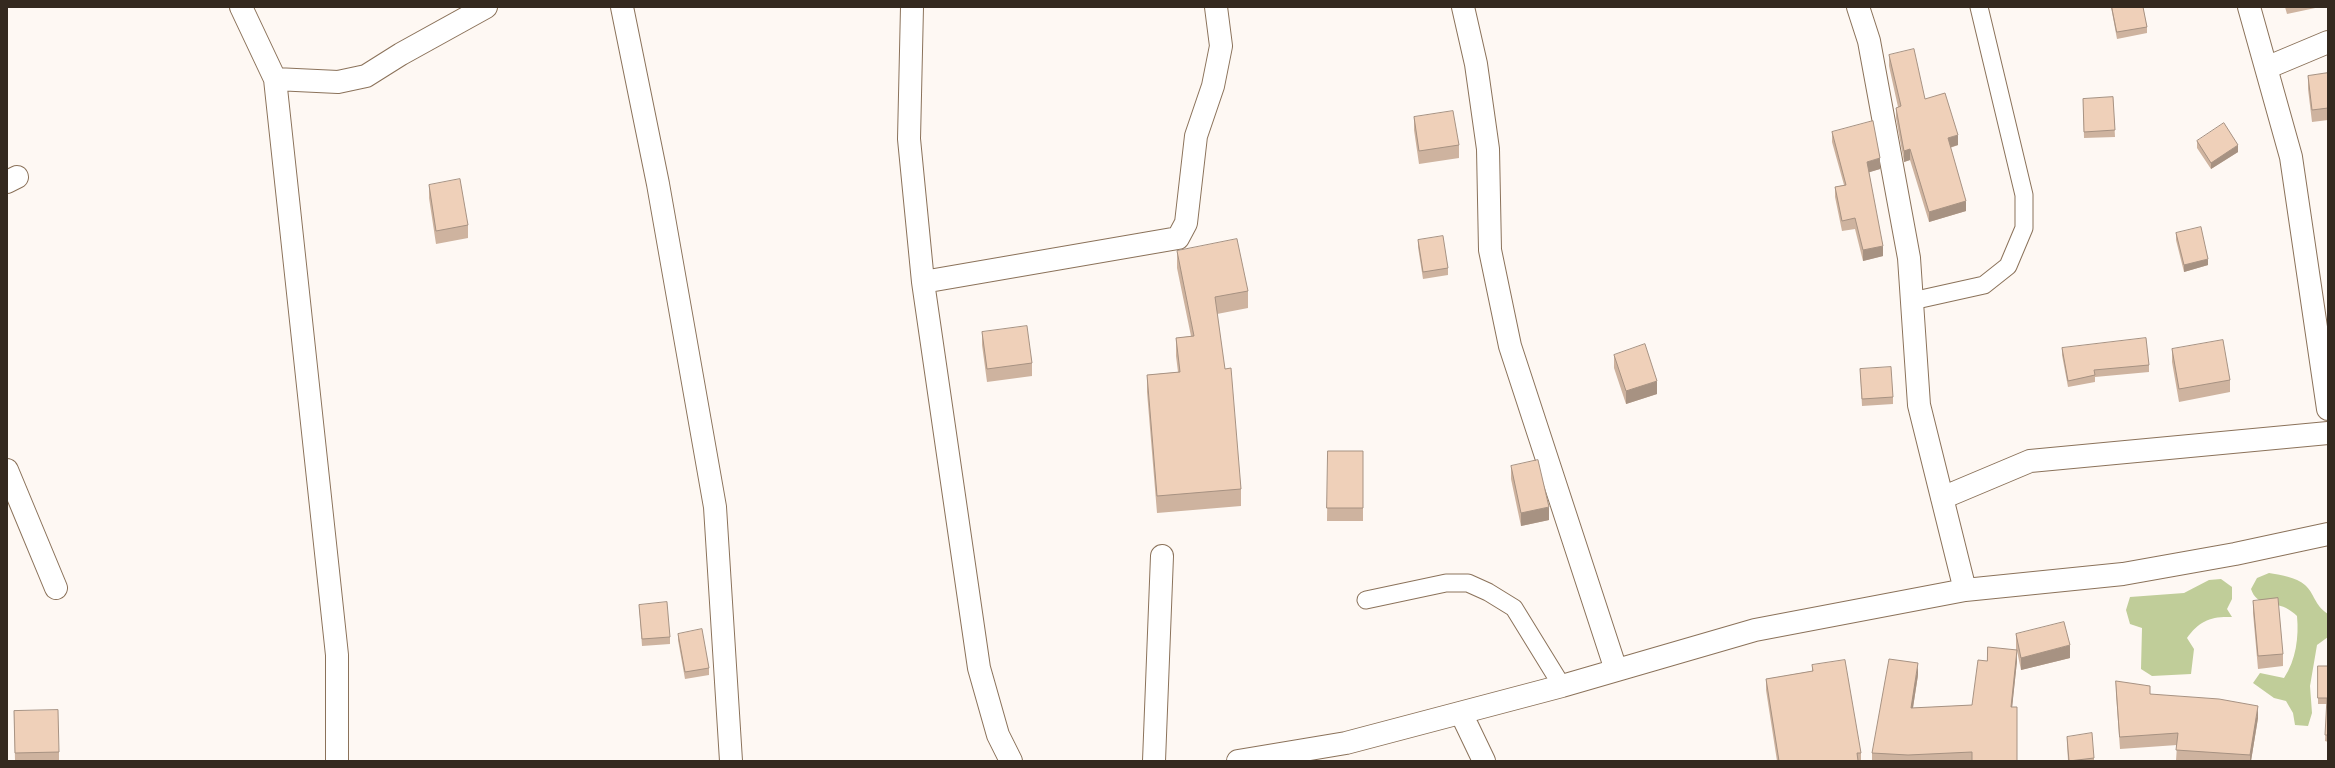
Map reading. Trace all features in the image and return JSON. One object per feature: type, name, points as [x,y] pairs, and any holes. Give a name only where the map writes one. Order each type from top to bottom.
[{"type":"street","points":[[241,7],[275,79],[337,655],[337,761]]},
{"type":"street","points":[[275,79],[338,82],[366,76],[401,54],[486,7]]},
{"type":"street","points":[[622,7],[658,184],[715,507],[731,761]]},
{"type":"street","points":[[912,7],[910,139],[922,282],[979,668],[998,735],[1011,761]]},
{"type":"street","points":[[922,282],[1178,238],[1186,223],[1196,136],[1213,86],[1222,46],[1216,7]]},
{"type":"street","points":[[1463,7],[1476,64],[1488,149],[1490,250],[1510,346],[1616,670]]},
{"type":"street","points":[[1858,7],[1869,42],[1908,250],[1919,405],[1966,590]]},
{"type":"street","points":[[2249,7],[2291,157],[2328,409]]},
{"type":"street","points":[[2266,68],[2328,42]]},
{"type":"street","points":[[1942,498],[2030,461],[2328,433]]},
{"type":"street","points":[[7,470],[56,588]]},
{"type":"street","points":[[1238,761],[1350,752],[1460,713],[1562,686],[1755,630],[1966,590],[2123,574],[2236,554],[2328,534]]},
{"type":"street","points":[[1154,761],[1162,556]]},
{"type":"street","points":[[1460,713],[1484,761]]},
{"type":"lane","points":[[1912,301],[1984,285],[2008,266],[2024,228],[2024,195],[1979,7]]},
{"type":"lane","points":[[1366,600],[1446,583],[1468,583],[1488,592],[1514,608],[1562,686]]},
{"type":"green space","points":[[2269,573],[2288,577],[2301,582],[2308,588],[2323,611],[2328,614],[2328,637],[2317,645],[2310,686],[2312,713],[2308,726],[2295,725],[2293,713],[2286,701],[2274,698],[2253,683],[2260,673],[2284,678],[2291,664],[2296,648],[2298,632],[2297,616],[2286,608],[2257,599],[2251,589],[2257,578]]},
{"type":"green space","points":[[2221,579],[2232,587],[2232,599],[2227,609],[2232,617],[2218,617],[2206,621],[2196,627],[2187,638],[2194,649],[2191,674],[2152,676],[2141,669],[2142,628],[2130,624],[2126,610],[2130,597],[2184,593],[2209,580]]},
{"type":"building","points":[[2112,7],[2143,7],[2147,27],[2117,32]]},
{"type":"building","points":[[1914,49],[1925,99],[1945,93],[1958,135],[1948,138],[1966,201],[1929,212],[1910,149],[1904,151],[1896,108],[1901,106],[1889,55]]},
{"type":"building","points":[[2328,73],[2328,108],[2312,110],[2308,76]]},
{"type":"building","points":[[2113,97],[2115,130],[2084,132],[2083,99]]},
{"type":"building","points":[[1453,111],[1459,145],[1419,151],[1414,117]]},
{"type":"building","points":[[1873,121],[1880,158],[1867,162],[1883,246],[1863,250],[1855,218],[1842,221],[1835,187],[1846,185],[1832,132]]},
{"type":"building","points":[[2224,123],[2238,145],[2211,163],[2197,141]]},
{"type":"building","points":[[460,179],[468,225],[436,231],[429,185]]},
{"type":"building","points":[[2201,227],[2208,259],[2184,265],[2176,233]]},
{"type":"building","points":[[1443,236],[1448,268],[1423,272],[1418,240]]},
{"type":"building","points":[[1237,239],[1248,291],[1215,297],[1225,369],[1231,368],[1241,489],[1157,496],[1147,375],[1180,372],[1176,338],[1194,336],[1177,251]]},
{"type":"building","points":[[1027,326],[1032,363],[987,369],[982,332]]},
{"type":"building","points":[[2146,338],[2149,365],[2094,370],[2095,375],[2068,381],[2062,348]]},
{"type":"building","points":[[2223,340],[2230,380],[2179,389],[2172,349]]},
{"type":"building","points":[[1645,344],[1657,381],[1626,391],[1614,355]]},
{"type":"building","points":[[1891,367],[1893,397],[1862,399],[1860,369]]},
{"type":"building","points":[[1328,451],[1363,451],[1363,508],[1327,508]]},
{"type":"building","points":[[1538,460],[1549,507],[1521,513],[1511,466]]},
{"type":"building","points":[[2278,598],[2283,654],[2258,656],[2253,601]]},
{"type":"building","points":[[667,602],[670,637],[642,639],[639,605]]},
{"type":"building","points":[[2064,622],[2070,645],[2021,658],[2016,634]]},
{"type":"building","points":[[702,629],[709,668],[685,672],[678,634]]},
{"type":"building","points":[[1988,647],[2017,650],[2011,707],[2017,707],[2017,761],[1972,761],[1972,752],[1908,755],[1872,753],[1889,659],[1918,663],[1911,708],[1972,705],[1978,660],[1987,661]]},
{"type":"building","points":[[1845,660],[1861,753],[1857,753],[1858,761],[1779,761],[1766,679],[1813,671],[1812,665]]},
{"type":"building","points":[[2318,666],[2328,666],[2328,735],[2325,735],[2327,698],[2318,698]]},
{"type":"building","points":[[2116,681],[2150,686],[2150,694],[2219,699],[2258,706],[2250,755],[2176,750],[2178,733],[2120,737]]},
{"type":"building","points":[[58,710],[59,752],[15,753],[14,711]]},
{"type":"building","points":[[2092,733],[2094,758],[2069,761],[2067,737]]}]
